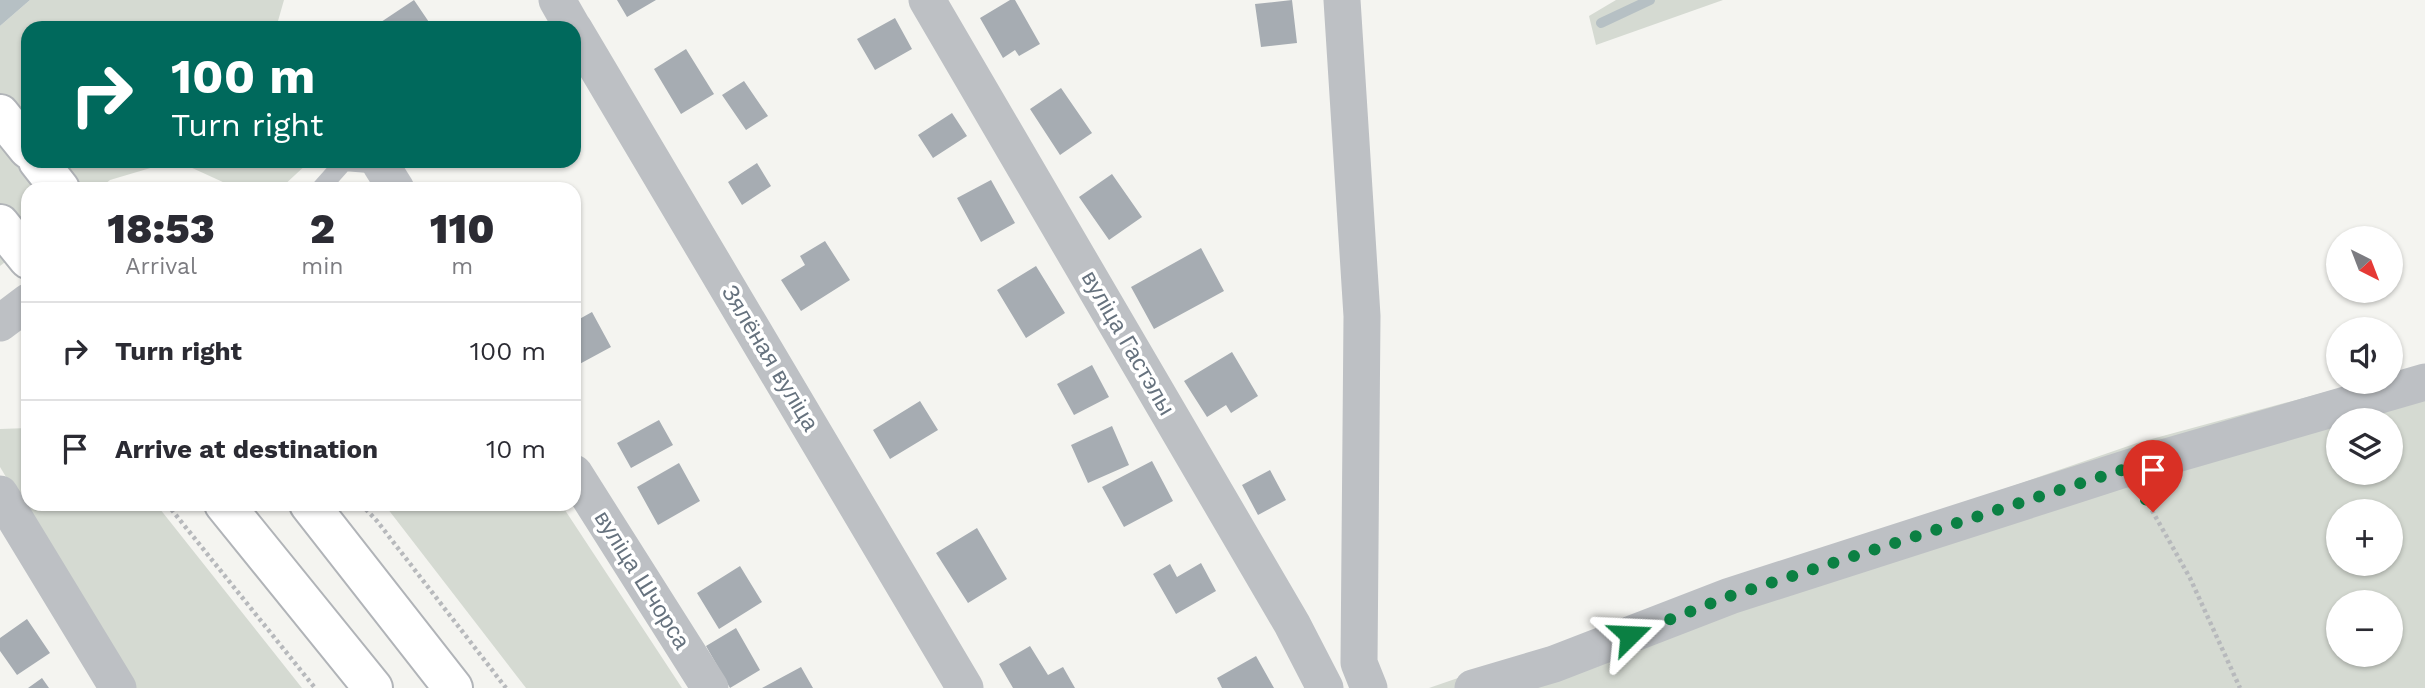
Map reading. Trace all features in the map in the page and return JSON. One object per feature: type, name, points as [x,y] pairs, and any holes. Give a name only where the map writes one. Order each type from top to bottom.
[{"type":"main road","points":[[0,114],[21,140]]},
{"type":"main road","points":[[44,168],[54,182]]},
{"type":"main road","points":[[0,224],[21,250]]},
{"type":"main road","points":[[230,511],[373,688]]},
{"type":"main road","points":[[314,511],[453,688]]},
{"type":"street","name":"Зялёная вуліца","points":[[557,0],[570,21]]},
{"type":"street","name":"вуліца Гастэлы","points":[[927,0],[1292,624],[1325,688]]},
{"type":"street","points":[[1342,0],[1362,316],[1359,663],[1369,688]]},
{"type":"street","name":"Зялёная вуліца","points":[[581,40],[965,688]]},
{"type":"street","points":[[0,323],[21,307]]},
{"type":"street","points":[[1473,688],[1542,676],[1730,596],[2128,468],[2425,382]]},
{"type":"street","name":"вуліца Шчорса","points":[[581,484],[710,688]]},
{"type":"street","points":[[0,494],[118,688]]},
{"type":"lane","points":[[326,182],[339,168]]},
{"type":"lane","points":[[362,168],[388,177]]},
{"type":"path","points":[[2128,468],[2190,578],[2240,688]]},
{"type":"path","points":[[173,511],[315,688]]},
{"type":"path","points":[[368,511],[506,688]]},
{"type":"shaded area","points":[[0,0],[30,0],[0,26]]},
{"type":"shaded area","points":[[30,0],[284,0],[278,21],[21,21],[21,168],[150,168],[108,182],[21,182],[21,250],[0,266],[0,26]]},
{"type":"shaded area","points":[[1616,0],[1723,0],[1596,45],[1589,16]]},
{"type":"shaded area","points":[[192,168],[302,168],[288,182],[223,182]]},
{"type":"shaded area","points":[[2425,365],[2425,688],[1429,688],[2137,443],[2326,392],[2326,394],[2403,394],[2403,371]]},
{"type":"shaded area","points":[[21,428],[21,502],[0,467],[0,429]]},
{"type":"shaded area","points":[[26,511],[162,511],[302,688],[133,688]]},
{"type":"shaded area","points":[[389,511],[566,511],[682,688],[526,688]]},
{"type":"building","points":[[414,0],[428,21],[382,21]]},
{"type":"building","points":[[617,0],[656,0],[627,17]]},
{"type":"building","points":[[1010,0],[1015,0],[1040,44],[1019,56],[1015,50],[1003,58],[980,18]]},
{"type":"building","points":[[1292,0],[1297,43],[1261,47],[1255,4]]},
{"type":"building","points":[[895,18],[912,49],[875,70],[857,39]]},
{"type":"building","points":[[686,49],[714,94],[681,114],[654,69]]},
{"type":"building","points":[[744,81],[768,116],[746,130],[722,95]]},
{"type":"building","points":[[1061,88],[1092,133],[1060,155],[1030,109]]},
{"type":"building","points":[[952,113],[967,136],[933,158],[918,135]]},
{"type":"building","points":[[757,163],[771,186],[742,205],[728,182]]},
{"type":"building","points":[[1112,174],[1142,217],[1109,240],[1079,197]]},
{"type":"building","points":[[991,180],[1015,223],[981,242],[957,198]]},
{"type":"building","points":[[825,241],[850,280],[801,311],[781,280],[805,265],[800,256]]},
{"type":"building","points":[[1201,248],[1224,291],[1154,329],[1131,287]]},
{"type":"building","points":[[1036,266],[1065,313],[1026,338],[997,290]]},
{"type":"building","points":[[592,312],[611,347],[581,363],[581,318]]},
{"type":"building","points":[[1232,352],[1258,396],[1231,413],[1226,405],[1207,417],[1184,381]]},
{"type":"building","points":[[1092,365],[1109,397],[1074,415],[1057,384]]},
{"type":"building","points":[[920,401],[938,430],[890,459],[873,430]]},
{"type":"building","points":[[659,420],[673,445],[631,468],[617,443]]},
{"type":"building","points":[[1112,426],[1129,465],[1088,483],[1071,445]]},
{"type":"building","points":[[1152,461],[1173,501],[1124,527],[1102,487]]},
{"type":"building","points":[[679,463],[700,501],[658,525],[637,487]]},
{"type":"building","points":[[1270,470],[1286,500],[1258,515],[1242,485]]},
{"type":"building","points":[[977,528],[1007,579],[968,603],[936,553]]},
{"type":"building","points":[[1201,563],[1216,591],[1176,614],[1153,574],[1170,564],[1177,577]]},
{"type":"building","points":[[740,566],[762,602],[719,629],[697,593]]},
{"type":"building","points":[[27,619],[50,653],[17,675],[0,651],[0,638]]},
{"type":"building","points":[[736,628],[760,670],[730,688],[706,646]]},
{"type":"building","points":[[1030,646],[1048,675],[1063,667],[1075,688],[1013,688],[999,664]]},
{"type":"building","points":[[1256,656],[1274,688],[1222,688],[1217,678]]},
{"type":"building","points":[[801,667],[813,688],[762,688]]},
{"type":"building","points":[[42,678],[49,688],[28,688]]},
{"type":"waterway","points":[[1601,23],[1650,0]]},
{"type":"route","points":[[1630,635],[1730,596],[2128,468],[2153,512]]}]
